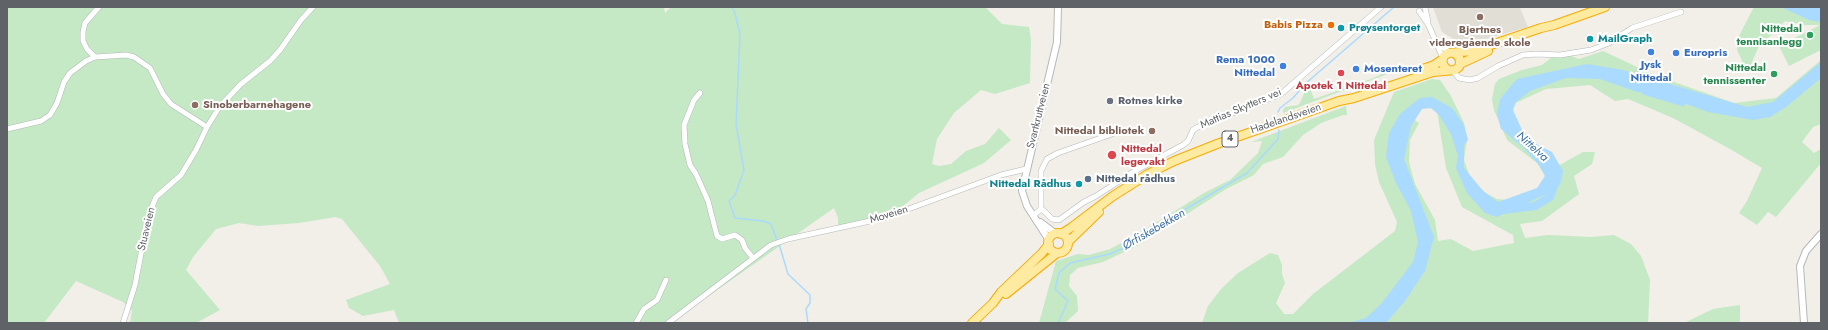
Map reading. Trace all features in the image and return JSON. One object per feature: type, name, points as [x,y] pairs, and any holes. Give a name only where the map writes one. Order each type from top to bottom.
[{"type":"highway","name":"Hadelandsveien","points":[[1452,53],[1473,51],[1605,7]]},
{"type":"highway","name":"Hadelandsveien","points":[[1339,101],[1354,98],[1433,72],[1454,68],[1474,57],[1540,33],[1554,25]]},
{"type":"highway","name":"4","points":[[1443,59],[1452,53]]},
{"type":"highway","points":[[1443,59],[1443,65],[1454,68],[1459,56],[1452,53]]},
{"type":"highway","name":"Hadelandsveien","points":[[1059,234],[1070,229],[1113,196],[1155,170],[1190,154],[1339,101],[1354,94],[1434,65],[1443,59]]},
{"type":"highway","name":"Hadelandsveien","points":[[1068,242],[1125,189]]},
{"type":"highway","name":"4","points":[[993,303],[1002,292],[1042,253],[1049,242],[1059,234]]},
{"type":"highway","points":[[1059,234],[1065,236],[1068,242]]},
{"type":"highway","points":[[1049,242],[1051,250],[1057,253]]},
{"type":"highway","name":"4","points":[[972,323],[993,303],[1057,253],[1065,250],[1068,242]]},
{"type":"street","points":[[96,57],[87,49],[83,41],[83,32],[85,23],[99,7]]},
{"type":"street","name":"Stuaveien","points":[[123,323],[134,285],[152,206],[158,194],[181,175],[220,106],[231,94],[280,50],[301,20],[314,7]]},
{"type":"street","name":"Svartkruttveien","points":[[1049,242],[1038,221],[1026,206],[1022,195],[1022,187],[1057,42],[1058,7]]},
{"type":"street","name":"Mattias Skytters vei","points":[[1041,210],[1044,210],[1054,220],[1060,220],[1084,202],[1096,196],[1132,172],[1183,145],[1188,140],[1193,130],[1198,127],[1281,94],[1381,7]]},
{"type":"street","points":[[1425,8],[1428,24]]},
{"type":"street","points":[[1419,11],[1428,24],[1443,59]]},
{"type":"street","points":[[1454,68],[1459,78],[1475,79],[1498,66],[1523,55],[1560,55],[1596,49],[1609,43],[1632,28],[1681,12]]},
{"type":"street","points":[[1435,40],[1452,53]]},
{"type":"street","points":[[7,130],[41,121],[50,115],[58,103],[64,82],[70,74],[86,61],[96,57],[126,55],[142,61],[153,72],[171,104],[207,127]]},
{"type":"street","points":[[700,93],[694,100],[684,125],[685,144],[690,165],[696,174],[708,201],[717,236],[722,239],[735,235],[742,240],[745,248],[753,258]]},
{"type":"street","points":[[1034,215],[1041,210],[1041,171],[1047,159],[1055,154],[1112,134]]},
{"type":"street","name":"Moveien","points":[[668,323],[771,246],[788,239],[884,218],[1001,175],[1026,169]]},
{"type":"street","name":"Svartkruttveien","points":[[1038,221],[1059,234]]},
{"type":"street","points":[[1804,323],[1800,266],[1806,251],[1821,234]]},
{"type":"street","points":[[636,323],[644,309],[657,300],[666,280]]},
{"type":"shaded area","name":"Bjertnes videregående skole","points":[[1433,7],[1521,7],[1520,8],[1528,27],[1464,45],[1442,32]]},
{"type":"green space","points":[[7,7],[664,7],[665,13],[671,7],[985,7],[1002,24],[1029,27],[1031,40],[1030,83],[995,94],[981,90],[954,113],[937,139],[932,164],[939,166],[951,164],[966,151],[985,144],[999,128],[1011,140],[984,163],[919,193],[892,215],[838,229],[838,218],[834,208],[670,323],[399,323],[394,310],[363,316],[349,308],[346,300],[390,284],[380,266],[342,219],[335,217],[299,223],[258,226],[239,223],[216,229],[193,257],[186,270],[220,310],[196,323],[130,323],[132,311],[123,302],[76,281],[44,323],[7,323]]},
{"type":"green space","points":[[1754,7],[1821,7],[1821,50],[1789,66],[1779,46],[1820,25],[1804,25],[1785,21],[1758,48],[1750,67],[1744,65],[1737,50],[1739,36]]},
{"type":"green space","points":[[1603,51],[1654,75],[1734,103],[1776,98],[1821,60],[1821,124],[1813,127],[1802,142],[1814,153],[1821,149],[1821,163],[1776,217],[1768,212],[1757,225],[1739,213],[1747,201],[1762,168],[1673,118],[1628,99],[1615,101],[1590,85],[1546,89],[1509,106],[1511,129],[1558,166],[1583,152],[1595,152],[1592,164],[1574,176],[1579,194],[1542,221],[1520,224],[1525,238],[1548,235],[1591,237],[1614,235],[1631,244],[1641,256],[1650,280],[1648,323],[1202,323],[1208,306],[1222,288],[1238,273],[1270,253],[1278,255],[1282,265],[1282,274],[1285,283],[1276,303],[1284,314],[1293,314],[1313,294],[1395,231],[1397,222],[1379,182],[1375,164],[1374,140],[1394,92],[1432,79],[1440,80],[1451,96],[1464,123],[1467,139],[1464,160],[1469,174],[1475,183],[1486,193],[1497,199],[1507,200],[1538,191],[1545,176],[1537,163],[1507,140],[1494,110],[1492,99],[1495,84],[1499,79],[1522,70],[1542,65],[1556,54],[1571,56],[1579,59]],"holes":[[[1420,104],[1437,111],[1446,168],[1462,207],[1513,235],[1514,243],[1473,251],[1451,239],[1438,241],[1435,220],[1415,184],[1409,162],[1410,140],[1419,123],[1407,115]]]},
{"type":"green space","points":[[1386,69],[1388,73],[1385,75],[1283,113],[1285,107],[1298,105],[1300,103],[1306,89],[1309,86],[1314,99],[1371,79],[1380,75]]},
{"type":"green space","points":[[1346,106],[1347,115],[1321,123],[1303,135],[1283,157],[1263,164],[1254,175],[1226,189],[1137,246],[1103,262],[1078,268],[1070,275],[1069,286],[1077,296],[1078,311],[1065,323],[1039,323],[1056,261],[1078,254],[1089,255],[1110,249],[1136,235],[1204,193],[1230,180],[1258,153],[1262,141],[1251,142]]},
{"type":"green space","points":[[1740,305],[1740,323],[1684,323],[1713,309]]},
{"type":"water","points":[[1781,7],[1820,7],[1821,22],[1809,20]]},
{"type":"water","name":"Nittelva","points":[[1821,62],[1821,78],[1786,107],[1770,117],[1753,120],[1708,112],[1659,94],[1637,92],[1600,79],[1566,78],[1530,91],[1516,102],[1513,110],[1522,130],[1538,145],[1552,152],[1563,171],[1561,182],[1557,189],[1497,217],[1485,213],[1467,193],[1456,168],[1458,156],[1451,134],[1439,115],[1431,108],[1422,109],[1411,126],[1404,159],[1434,237],[1425,271],[1405,301],[1386,323],[1349,323],[1366,318],[1381,304],[1413,262],[1418,242],[1411,211],[1396,183],[1386,157],[1389,133],[1400,114],[1420,98],[1432,97],[1452,108],[1464,125],[1468,140],[1464,145],[1464,168],[1484,192],[1498,202],[1537,188],[1545,176],[1540,166],[1524,148],[1501,129],[1497,114],[1500,99],[1517,79],[1587,64],[1623,70],[1747,107],[1773,102]]},
{"type":"waterway","points":[[732,7],[735,13],[740,35],[736,124],[744,170],[735,195],[729,201],[735,218],[763,221],[771,224],[777,240]]},
{"type":"waterway","name":"Ørfiskebekken","points":[[1278,112],[1280,108],[1293,98],[1305,84],[1394,7]]},
{"type":"waterway","name":"Nittelva","points":[[1645,91],[1682,102]]},
{"type":"waterway","name":"Ørfiskebekken","points":[[1058,323],[1068,301],[1055,289],[1059,273],[1070,263],[1110,254],[1135,243],[1184,210],[1247,173],[1278,139],[1279,130]]},
{"type":"waterway","name":"Nittelva","points":[[1504,210],[1535,206],[1550,197],[1555,182]]},
{"type":"waterway","points":[[779,244],[788,274],[810,295],[810,303],[806,309],[808,323]]},
{"type":"place","name":"Bjertnes videregående skole","points":[[1480,17]]},
{"type":"place","name":"Babis Pizza","points":[[1331,25]]},
{"type":"place","name":"Prøysentorget","points":[[1341,28]]},
{"type":"place","name":"Nittedal tennisanlegg","points":[[1810,35]]},
{"type":"place","name":"MailGraph","points":[[1590,39]]},
{"type":"place","name":"Jysk Nittedal","points":[[1651,52]]},
{"type":"place","name":"Europris","points":[[1676,53]]},
{"type":"place","name":"Rema 1000 Nittedal","points":[[1283,66]]},
{"type":"place","name":"Mosenteret","points":[[1356,69]]},
{"type":"place","name":"Apotek 1 Nittedal","points":[[1341,73]]},
{"type":"place","name":"Nittedal tennissenter","points":[[1774,74]]},
{"type":"place","name":"Rotnes kirke","points":[[1110,101]]},
{"type":"place","name":"Sinoberbarnehagene","points":[[195,105]]},
{"type":"place","name":"Nittedal bibliotek","points":[[1152,131]]},
{"type":"place","name":"Nittedal legevakt","points":[[1112,155]]},
{"type":"place","name":"Nittedal rådhus","points":[[1088,179]]},
{"type":"place","name":"Nittedal Rådhus","points":[[1079,184]]}]
